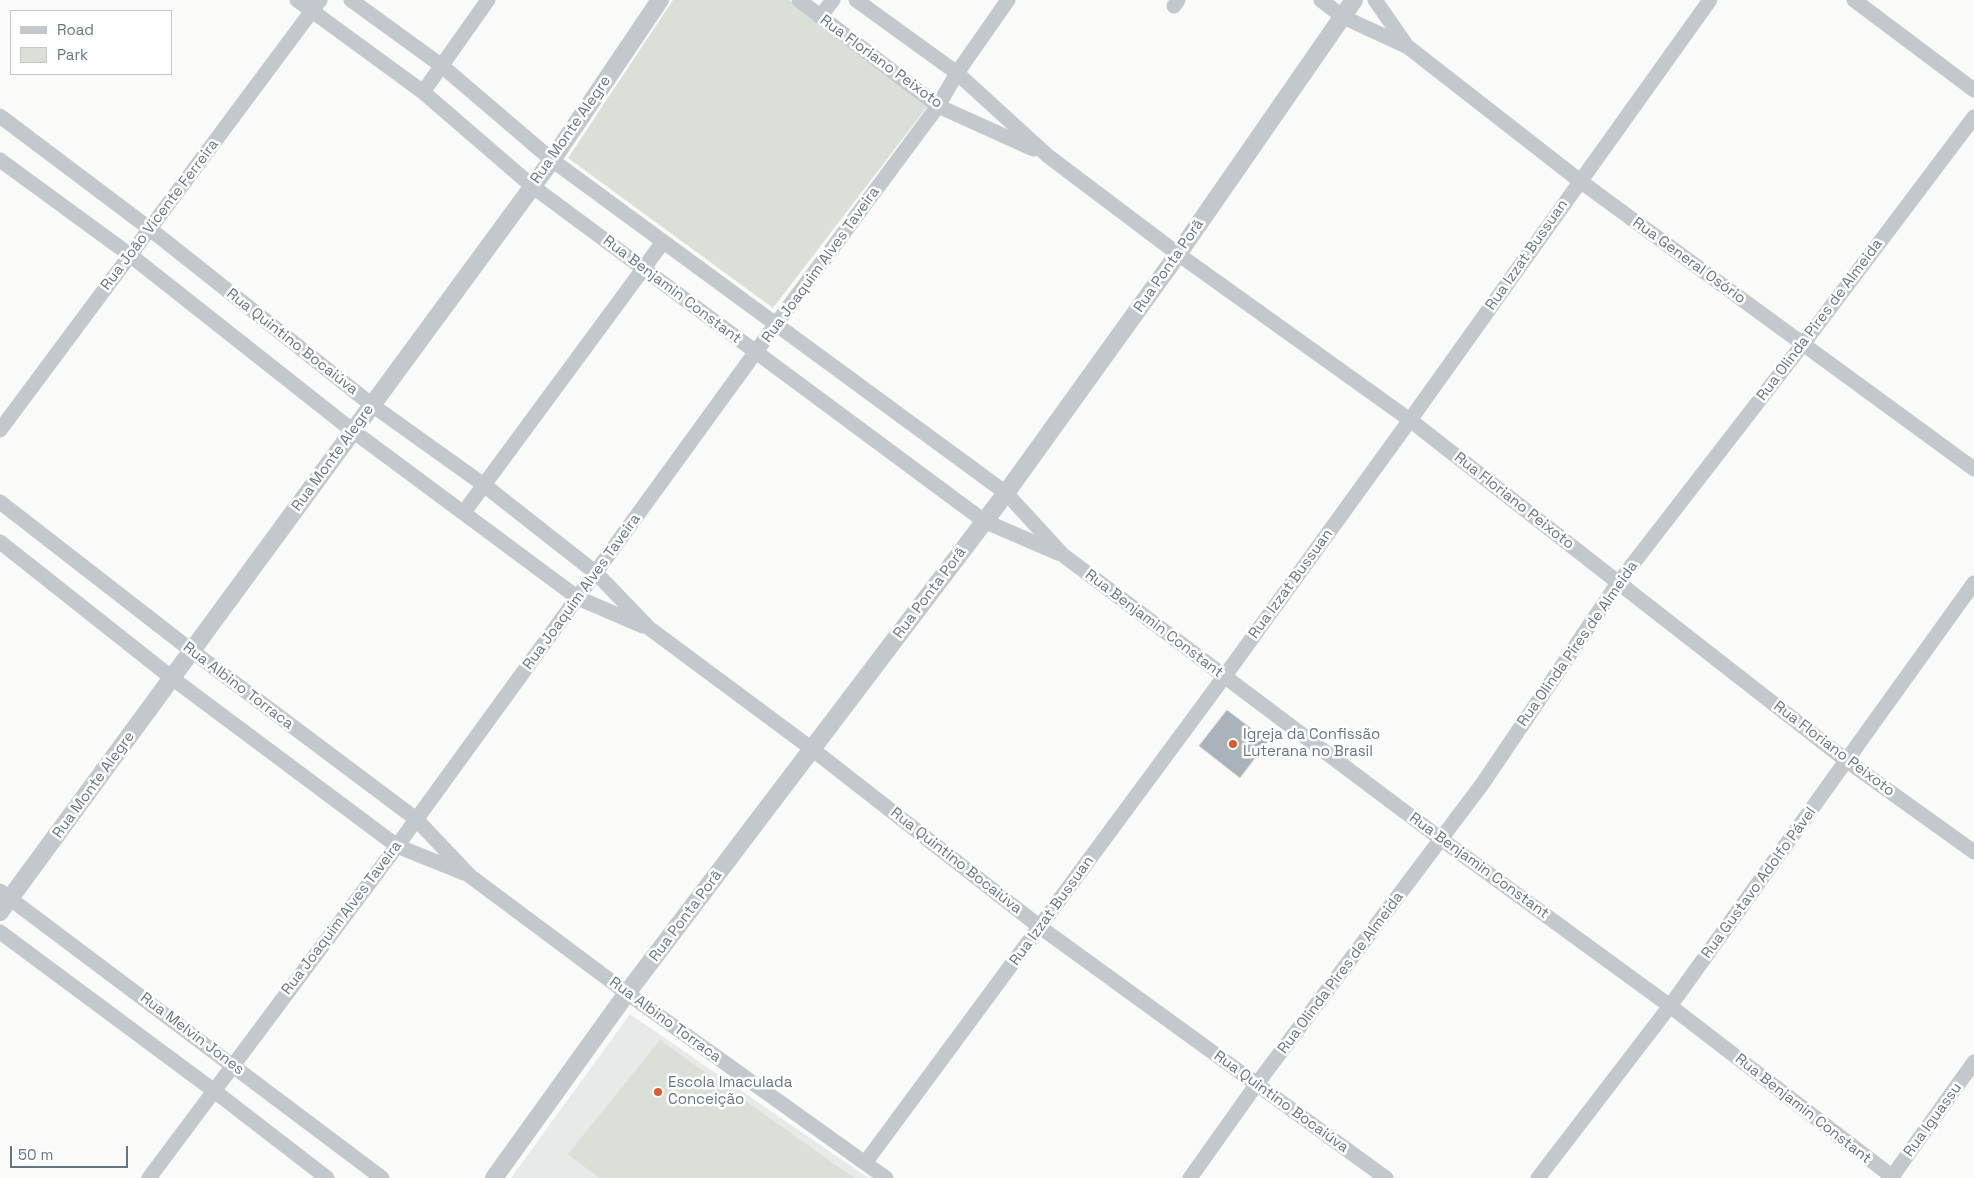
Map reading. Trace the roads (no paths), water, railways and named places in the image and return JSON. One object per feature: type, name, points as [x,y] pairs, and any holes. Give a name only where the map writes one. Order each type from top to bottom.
[{"type":"street","name":"Rua Benjamin Constant","points":[[297,0],[316,6],[423,92],[532,186],[984,521],[1063,555]]},
{"type":"street","name":"Rua Benjamin Constant","points":[[351,0],[442,66],[552,160],[1006,492],[1063,555],[1224,677],[1670,1006],[1892,1178]]},
{"type":"street","points":[[423,92],[488,0]]},
{"type":"street","name":"Rua Monte Alegre","points":[[3,901],[172,678],[552,160],[660,0]]},
{"type":"street","name":"Rua Floriano Peixoto","points":[[799,0],[938,106],[1048,156]]},
{"type":"street","points":[[820,17],[833,0]]},
{"type":"street","name":"Rua Floriano Peixoto","points":[[856,0],[957,73],[1048,156],[1178,254],[1410,420],[1848,761],[1974,852]]},
{"type":"street","name":"Rua Joaquim Alves Taveira","points":[[148,1178],[397,846],[776,324],[938,106],[957,73],[1008,0]]},
{"type":"street","name":"Rua General Osório","points":[[1321,0],[1343,17],[1408,47],[1580,181],[1974,469]]},
{"type":"street","name":"Rua Ponta Porã","points":[[494,1178],[627,993],[1006,492],[1178,254],[1354,0]]},
{"type":"street","name":"Rua General Osório","points":[[1375,0],[1408,47]]},
{"type":"street","name":"Rua Izzat Bussuan","points":[[865,1163],[1224,677],[1710,0]]},
{"type":"street","points":[[1854,0],[1974,90]]},
{"type":"street","name":"Rua João Vicente Ferreira","points":[[0,430],[316,6]]},
{"type":"street","name":"Rua Quintino Bocaiúva","points":[[0,116],[150,229],[372,405],[484,485],[596,573],[648,628],[812,749],[1040,927],[1386,1178]]},
{"type":"street","name":"Rua Olinda Pires de Almeida","points":[[1190,1178],[1256,1085],[1483,783],[1618,583],[1803,344],[1974,117]]},
{"type":"street","name":"Rua Quintino Bocaiúva","points":[[0,160],[130,255],[353,431],[578,598],[648,628]]},
{"type":"street","points":[[464,512],[663,242]]},
{"type":"street","name":"Rua Albino Torraca","points":[[0,502],[192,651],[416,819],[470,876],[627,993],[886,1178]]},
{"type":"street","name":"Rua Albino Torraca","points":[[0,542],[172,678],[397,846],[470,876]]},
{"type":"street","name":"Rua Gustavo Adolfo Pável","points":[[1538,1178],[1670,1006],[1848,761],[1974,583]]},
{"type":"street","name":"Rua Melvin Jones","points":[[3,901],[233,1064],[382,1178]]},
{"type":"street","points":[[0,932],[213,1090],[327,1178]]},
{"type":"street","name":"Rua Iguassu","points":[[1892,1178],[1974,1062]]},
{"type":"place","name":"Igreja da Confissão Luterana no Brasil","points":[[1233,744]]},
{"type":"place","name":"Escola Imaculada Conceição","points":[[658,1092]]}]
